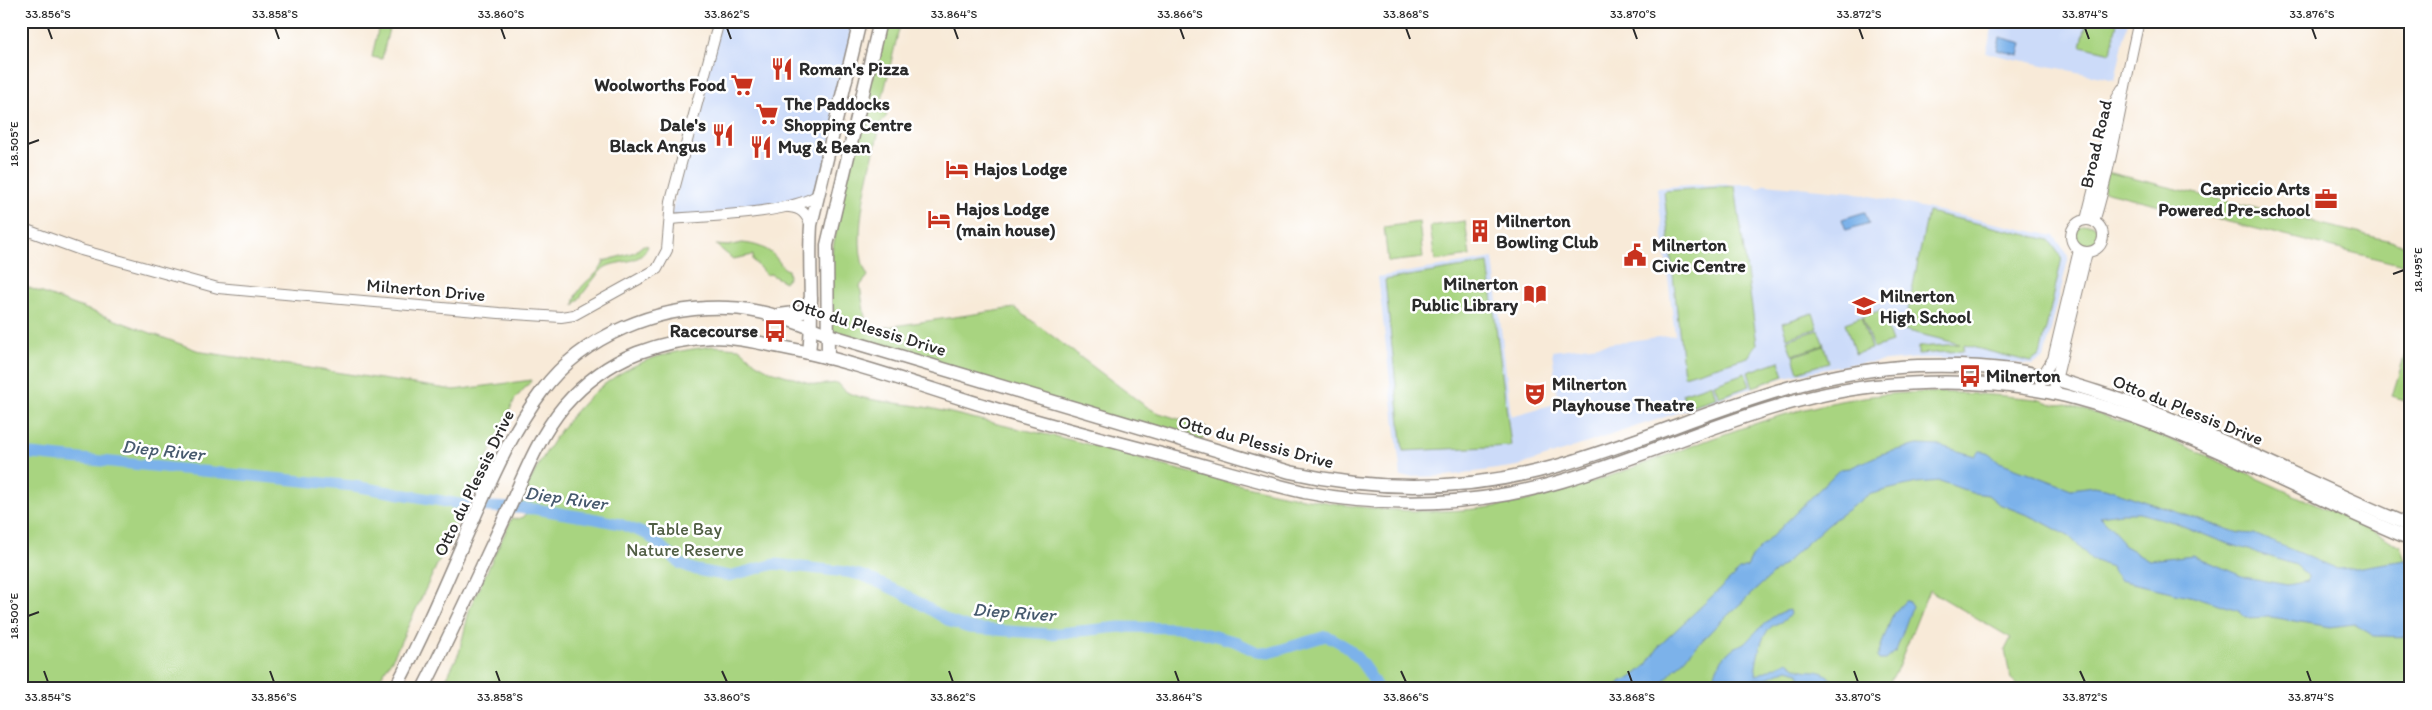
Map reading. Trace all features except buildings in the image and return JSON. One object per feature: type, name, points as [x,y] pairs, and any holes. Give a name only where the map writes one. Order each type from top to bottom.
[{"type":"main road","points":[[809,353],[812,328],[811,225],[860,21]]},
{"type":"main road","points":[[828,358],[827,245],[880,21]]},
{"type":"main road","points":[[772,315],[801,312],[807,308],[811,299]]},
{"type":"main road","name":"Otto du Plessis Drive","points":[[395,689],[436,604],[496,468],[524,416],[543,389],[576,356],[619,330],[652,317],[708,308],[736,309],[772,315],[829,335],[1267,466],[1326,479],[1394,486],[1464,484],[1542,470],[1771,391],[1830,376],[1890,368],[1946,366],[2010,370],[2057,380],[2161,414],[2411,526]]},
{"type":"main road","name":"Otto du Plessis Drive","points":[[423,689],[527,470],[547,430],[562,408],[580,389],[603,371],[628,357],[682,341],[711,337],[730,338],[809,353],[912,381],[1014,414],[1281,486],[1340,498],[1392,502],[1472,499],[1546,485],[1776,407],[1839,391],[1876,386],[1937,383],[2039,390],[2108,408],[2170,431],[2411,539]]},
{"type":"street","name":"Milnerton Drive","points":[[21,228],[82,250],[218,288],[561,317],[581,312],[657,268],[667,250],[671,201],[719,21]]},
{"type":"street","name":"Broad Road","points":[[2090,221],[2119,123],[2123,89],[2139,21]]},
{"type":"street","points":[[670,219],[784,207],[804,203],[818,195]]},
{"type":"street","points":[[784,207],[800,209],[805,213],[811,225]]},
{"type":"street","name":"Broad Road","points":[[2090,221],[2101,230],[2102,240],[2096,249],[2083,251],[2072,243],[2071,232],[2077,223],[2090,221]]},
{"type":"street","name":"Broad Road","points":[[2053,393],[2057,380],[2065,328],[2083,251]]},
{"type":"street","name":"Broad Road","points":[[2039,390],[2042,376],[2053,359],[2065,328]]},
{"type":"shaded area","name":"The Paddocks Shopping Centre","points":[[719,21],[860,21],[818,195],[809,201],[670,219]]},
{"type":"shaded area","points":[[1994,21],[2128,21],[2115,80],[1986,53]]},
{"type":"shaded area","name":"Milnerton High School","points":[[1752,184],[1759,188],[1765,184],[1852,192],[2054,236],[2069,256],[2044,358],[2032,365],[1986,360],[1921,358],[1852,364],[1785,377],[1518,466],[1446,476],[1401,477],[1378,277],[1493,258],[1511,416],[1558,403],[1552,351],[1675,335],[1657,188],[1687,185]]},
{"type":"green space","points":[[880,21],[901,21],[881,104],[887,116],[881,122],[868,178],[861,223],[860,243],[862,261],[868,276],[860,286],[867,330],[1015,308],[1144,405],[1156,412],[1207,428],[1200,446],[829,335],[826,281]]},
{"type":"green space","points":[[2087,21],[2117,22],[2111,53],[2081,46]]},
{"type":"green space","points":[[379,25],[389,28],[382,59],[372,57]]},
{"type":"green space","points":[[2107,172],[2411,246],[2411,267],[2103,191]]},
{"type":"green space","points":[[1735,186],[1757,344],[1748,357],[1684,376],[1664,191]]},
{"type":"green space","points":[[1928,212],[2049,240],[2062,258],[2040,355],[2031,362],[1964,345],[1963,351],[1918,354],[1918,347],[1960,344],[1904,330]]},
{"type":"green space","points":[[1465,221],[1470,256],[1435,261],[1430,226]]},
{"type":"green space","points":[[1419,222],[1423,258],[1388,262],[1384,227]]},
{"type":"green space","points":[[2087,224],[2096,227],[2099,236],[2096,245],[2087,248],[2078,245],[2075,236],[2078,227]]},
{"type":"green space","points":[[742,243],[761,247],[774,255],[783,267],[788,270],[789,277],[785,282],[770,274],[766,275],[753,260],[753,255],[733,259],[716,245],[728,246]]},
{"type":"green space","points":[[643,245],[648,246],[640,257],[604,268],[574,305],[579,290],[598,272],[604,261],[635,252]]},
{"type":"green space","points":[[1488,263],[1511,446],[1403,451],[1385,280]]},
{"type":"green space","points":[[21,285],[202,352],[454,390],[532,380],[515,399],[394,656],[373,689],[21,689]]},
{"type":"green space","points":[[1881,310],[1892,342],[1873,348],[1862,317]]},
{"type":"green space","points":[[1813,313],[1818,328],[1787,338],[1782,323]]},
{"type":"green space","points":[[1861,317],[1871,349],[1855,354],[1845,323]]},
{"type":"green space","points":[[1818,330],[1824,345],[1792,355],[1787,340]]},
{"type":"green space","points":[[2411,335],[2411,402],[2392,396]]},
{"type":"green space","name":"Table Bay Nature Reserve","points":[[713,346],[739,348],[756,363],[771,371],[816,385],[838,383],[847,392],[863,398],[925,407],[1092,445],[1180,470],[1265,490],[1351,506],[1395,510],[1438,511],[1482,508],[1525,501],[1610,476],[1735,430],[1820,405],[1864,397],[1899,393],[1952,393],[2031,399],[2054,404],[2066,404],[2149,430],[2368,528],[2400,546],[2405,560],[2411,563],[2411,689],[2023,689],[2011,680],[2005,650],[2011,638],[1929,590],[1897,670],[1885,689],[441,689],[459,653],[470,607],[512,518],[524,517],[529,506],[517,507],[540,462],[569,419],[605,384],[626,370],[650,359],[681,351]]},
{"type":"green space","points":[[1824,346],[1829,362],[1798,372],[1793,356]]},
{"type":"green space","points":[[1779,361],[1784,376],[1753,387],[1748,372]]},
{"type":"green space","points":[[1745,373],[1750,386],[1719,397],[1714,384]]},
{"type":"green space","points":[[1712,384],[1716,398],[1687,407],[1682,394]]},
{"type":"water","points":[[2000,37],[2022,43],[2019,55],[1997,50]]},
{"type":"water","points":[[1865,212],[1869,223],[1846,230],[1842,219]]},
{"type":"water","points":[[1918,445],[1941,446],[1975,456],[1979,451],[1987,452],[1997,461],[2071,489],[2094,486],[2105,488],[2239,533],[2254,534],[2337,569],[2405,560],[2411,563],[2411,637],[2374,636],[2354,624],[2330,627],[2270,617],[2246,618],[2238,610],[2202,599],[2119,580],[2111,567],[2091,559],[2070,537],[2037,519],[1999,504],[1988,495],[1973,493],[1940,481],[1917,483],[1868,495],[1828,524],[1716,626],[1656,689],[1614,689],[1621,681],[1631,678],[1647,665],[1660,645],[1740,570],[1747,567],[1753,555],[1840,469],[1850,468],[1881,454]],"holes":[[[2139,513],[2173,522],[2220,541],[2296,565],[2308,576],[2308,581],[2287,585],[2244,577],[2193,555],[2149,560],[2123,545],[2119,536],[2100,516]]]},
{"type":"water","points":[[1905,601],[1908,601],[1912,607],[1896,651],[1886,660],[1879,660],[1877,657],[1893,614]]},
{"type":"water","points":[[1789,610],[1790,614],[1788,617],[1767,631],[1761,643],[1755,676],[1788,661],[1802,670],[1825,674],[1832,679],[1839,689],[1794,689],[1801,679],[1798,672],[1788,669],[1764,679],[1754,679],[1746,689],[1720,689],[1715,680],[1715,673],[1726,654],[1735,647],[1745,643],[1771,619]]},
{"type":"waterway","name":"Diep River","points":[[21,453],[354,486],[471,506],[535,509],[596,519],[620,524],[648,535],[681,564],[696,570],[729,576],[775,564],[846,572],[864,576],[904,594],[951,622],[969,628],[1050,634],[1120,627],[1184,628],[1234,641],[1257,652],[1269,653],[1326,636],[1343,645],[1357,657],[1378,689]]},
{"type":"place","name":"Roman's Pizza","points":[[782,69]]},
{"type":"place","name":"Woolworths Food","points":[[742,85]]},
{"type":"place","name":"The Paddocks Shopping Centre","points":[[767,114]]},
{"type":"place","name":"Dale's Black Angus","points":[[723,135]]},
{"type":"place","name":"Mug & Bean","points":[[761,147]]},
{"type":"place","name":"Hajos Lodge","points":[[957,169]]},
{"type":"place","name":"Capriccio Arts Powered Pre-school","points":[[2326,199]]},
{"type":"place","name":"Hajos Lodge (main house)","points":[[939,219]]},
{"type":"place","name":"Milnerton Bowling Club","points":[[1480,231]]},
{"type":"place","name":"Milnerton Civic Centre","points":[[1635,255]]},
{"type":"place","name":"Milnerton Public Library","points":[[1535,294]]},
{"type":"place","name":"Milnerton High School","points":[[1864,306]]},
{"type":"place","name":"Racecourse","points":[[775,331]]},
{"type":"place","name":"Milnerton","points":[[1970,376]]},
{"type":"place","name":"Milnerton Playhouse Theatre","points":[[1535,394]]}]
